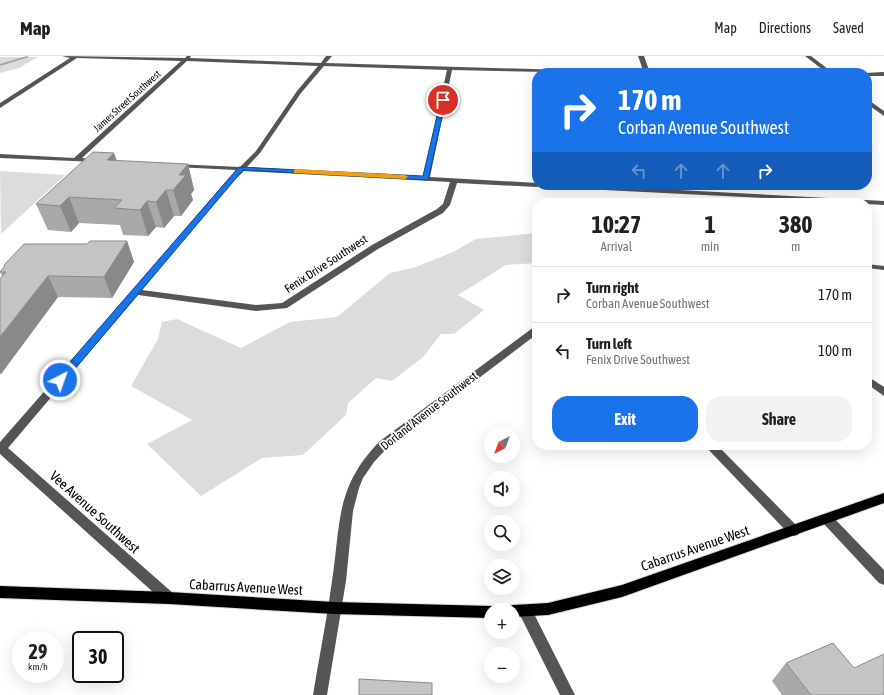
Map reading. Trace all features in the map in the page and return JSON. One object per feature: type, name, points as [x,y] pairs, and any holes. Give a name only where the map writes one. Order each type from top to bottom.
[{"type":"main road","name":"Cabarrus Avenue West","points":[[520,611],[548,609],[622,591],[884,498]]},
{"type":"main road","name":"Cabarrus Avenue West","points":[[0,592],[169,598],[334,608],[484,612]]},
{"type":"street","points":[[65,56],[188,58],[532,71]]},
{"type":"street","points":[[0,106],[76,56]]},
{"type":"street","points":[[1,448],[241,168],[258,152],[299,92],[329,56]]},
{"type":"street","points":[[641,56],[645,68]]},
{"type":"street","points":[[808,56],[824,68]]},
{"type":"street","name":"James Street Southwest","points":[[76,160],[188,58]]},
{"type":"street","points":[[426,178],[450,68]]},
{"type":"street","points":[[872,74],[884,74]]},
{"type":"street","points":[[872,105],[884,114]]},
{"type":"street","points":[[0,156],[108,161]]},
{"type":"street","points":[[170,165],[532,185]]},
{"type":"street","name":"Fenix Drive Southwest","points":[[136,292],[256,308],[284,306],[375,247],[440,211],[446,205],[454,180]]},
{"type":"street","points":[[622,190],[677,196],[736,198]]},
{"type":"street","points":[[872,203],[884,203]]},
{"type":"street","points":[[872,267],[884,268]]},
{"type":"street","name":"Dorland Avenue Southwest","points":[[320,695],[348,510],[353,488],[359,475],[367,463],[384,444],[532,333]]},
{"type":"street","points":[[872,383],[884,392]]},
{"type":"street","name":"Vee Avenue Southwest","points":[[1,448],[169,598]]},
{"type":"street","points":[[715,450],[794,531]]},
{"type":"street","points":[[827,519],[884,579]]},
{"type":"street","points":[[520,613],[568,695]]},
{"type":"shaded area","points":[[0,57],[38,57],[19,68],[0,73]]},
{"type":"shaded area","points":[[0,171],[65,175],[1,234]]},
{"type":"shaded area","points":[[532,233],[532,263],[506,265],[458,295],[484,310],[454,334],[441,334],[423,357],[392,381],[376,378],[348,403],[346,415],[303,455],[262,458],[201,496],[147,444],[192,420],[131,386],[158,339],[162,322],[177,319],[241,348],[290,322],[337,317],[390,273],[416,267],[453,252],[476,239]]},
{"type":"building","points":[[93,152],[114,153],[107,160],[188,164],[179,175],[186,175],[173,190],[166,190],[156,202],[147,201],[140,210],[114,208],[122,200],[69,197],[60,206],[36,204]]},
{"type":"building","points":[[90,241],[127,241],[104,277],[48,276],[0,337],[0,279],[6,272],[0,272],[5,264],[24,244],[87,244]]},
{"type":"building","points":[[833,643],[854,668],[884,654],[884,695],[811,695],[786,663]]},
{"type":"building","points":[[359,679],[432,683],[432,695],[359,695]]},
{"type":"waterway","points":[[0,65],[28,57]]},
{"type":"slow traffic","points":[[296,171],[405,177]]},
{"type":"route","points":[[60,380],[241,168],[426,178],[443,100]]}]
